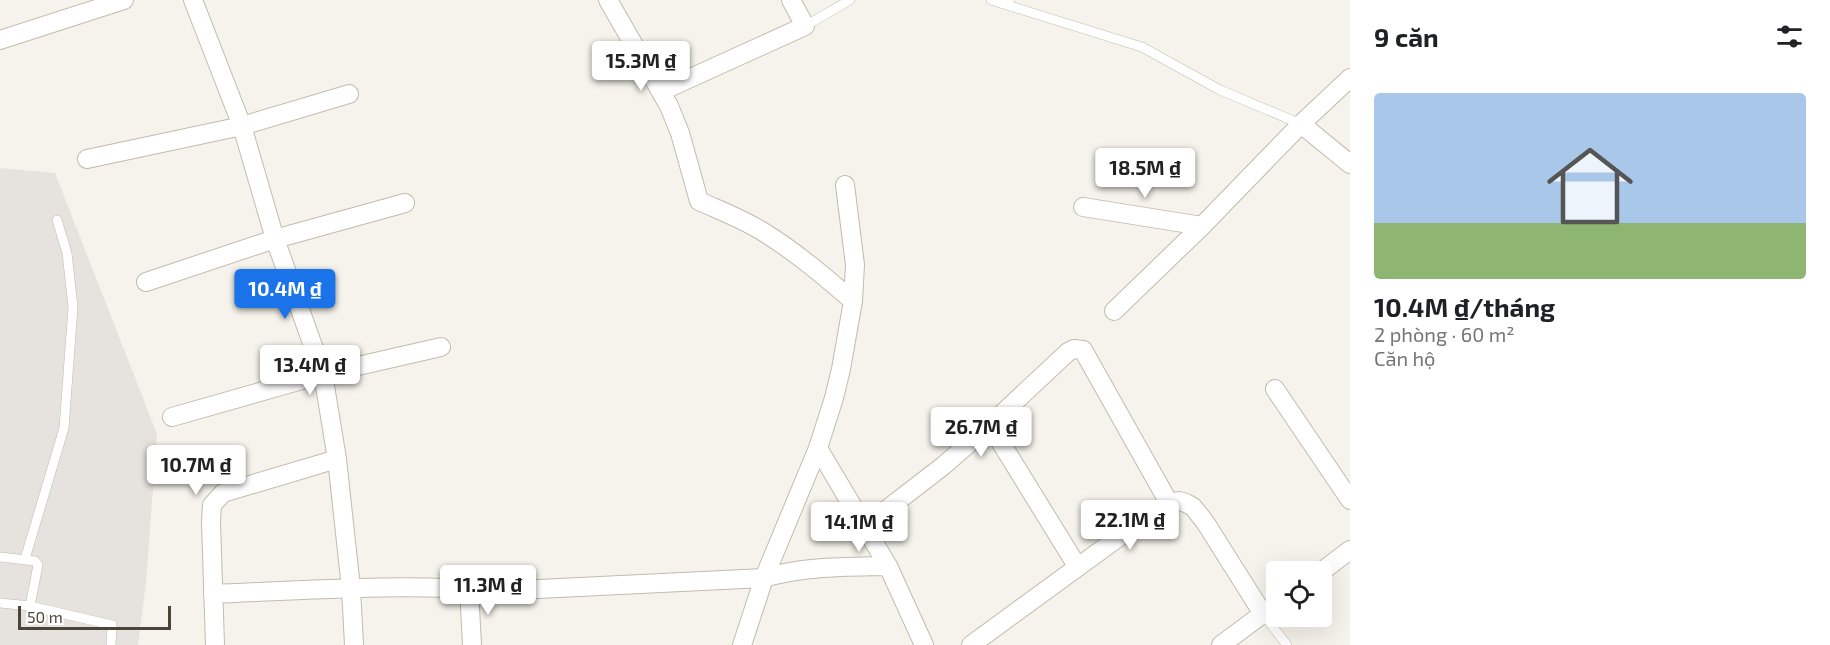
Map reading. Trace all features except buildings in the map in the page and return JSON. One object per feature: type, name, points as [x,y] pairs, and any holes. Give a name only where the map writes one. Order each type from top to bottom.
[{"type":"street","points":[[0,40],[124,0]]},
{"type":"street","points":[[193,0],[242,126],[275,239],[323,374],[337,459],[351,588],[354,645]]},
{"type":"street","points":[[608,0],[662,91],[680,133],[699,201],[743,221],[774,239],[814,268],[853,301]]},
{"type":"street","points":[[662,91],[805,26],[791,0]]},
{"type":"street","points":[[1114,311],[1350,78]]},
{"type":"street","points":[[87,159],[242,126],[349,94]]},
{"type":"street","points":[[1301,124],[1350,164]]},
{"type":"street","points":[[742,645],[764,578],[818,448],[841,369],[853,301],[855,265],[845,185]]},
{"type":"street","points":[[146,282],[275,239],[405,204]]},
{"type":"street","points":[[1083,207],[1202,226]]},
{"type":"street","points":[[172,417],[323,374],[441,347]]},
{"type":"street","points":[[864,527],[943,466],[1074,349],[1083,350],[1169,503]]},
{"type":"street","points":[[1275,389],[1350,500]]},
{"type":"street","points":[[990,425],[1077,566]]},
{"type":"street","points":[[818,448],[888,566],[924,645]]},
{"type":"street","points":[[215,645],[212,504],[223,493],[337,459]]},
{"type":"street","points":[[971,645],[1077,566],[1169,503],[1179,501],[1186,502],[1198,513],[1266,604]]},
{"type":"street","points":[[1332,563],[1350,550]]},
{"type":"street","points":[[213,594],[351,588],[469,588],[500,591],[764,578],[787,571],[888,566]]},
{"type":"street","points":[[469,588],[472,645]]},
{"type":"street","points":[[1221,645],[1266,612]]},
{"type":"lane","points":[[805,26],[850,0]]},
{"type":"lane","points":[[990,0],[1010,3],[1142,47],[1220,90],[1301,124]]},
{"type":"lane","points":[[25,560],[64,428],[73,307],[67,254],[57,220]]},
{"type":"lane","points":[[0,557],[35,561],[38,565],[30,606]]},
{"type":"lane","points":[[0,603],[30,606],[112,625],[111,645]]},
{"type":"lane","points":[[1278,627],[1287,645]]},
{"type":"shaded area","points":[[0,168],[55,173],[157,434],[146,583],[138,645],[0,645]]}]
